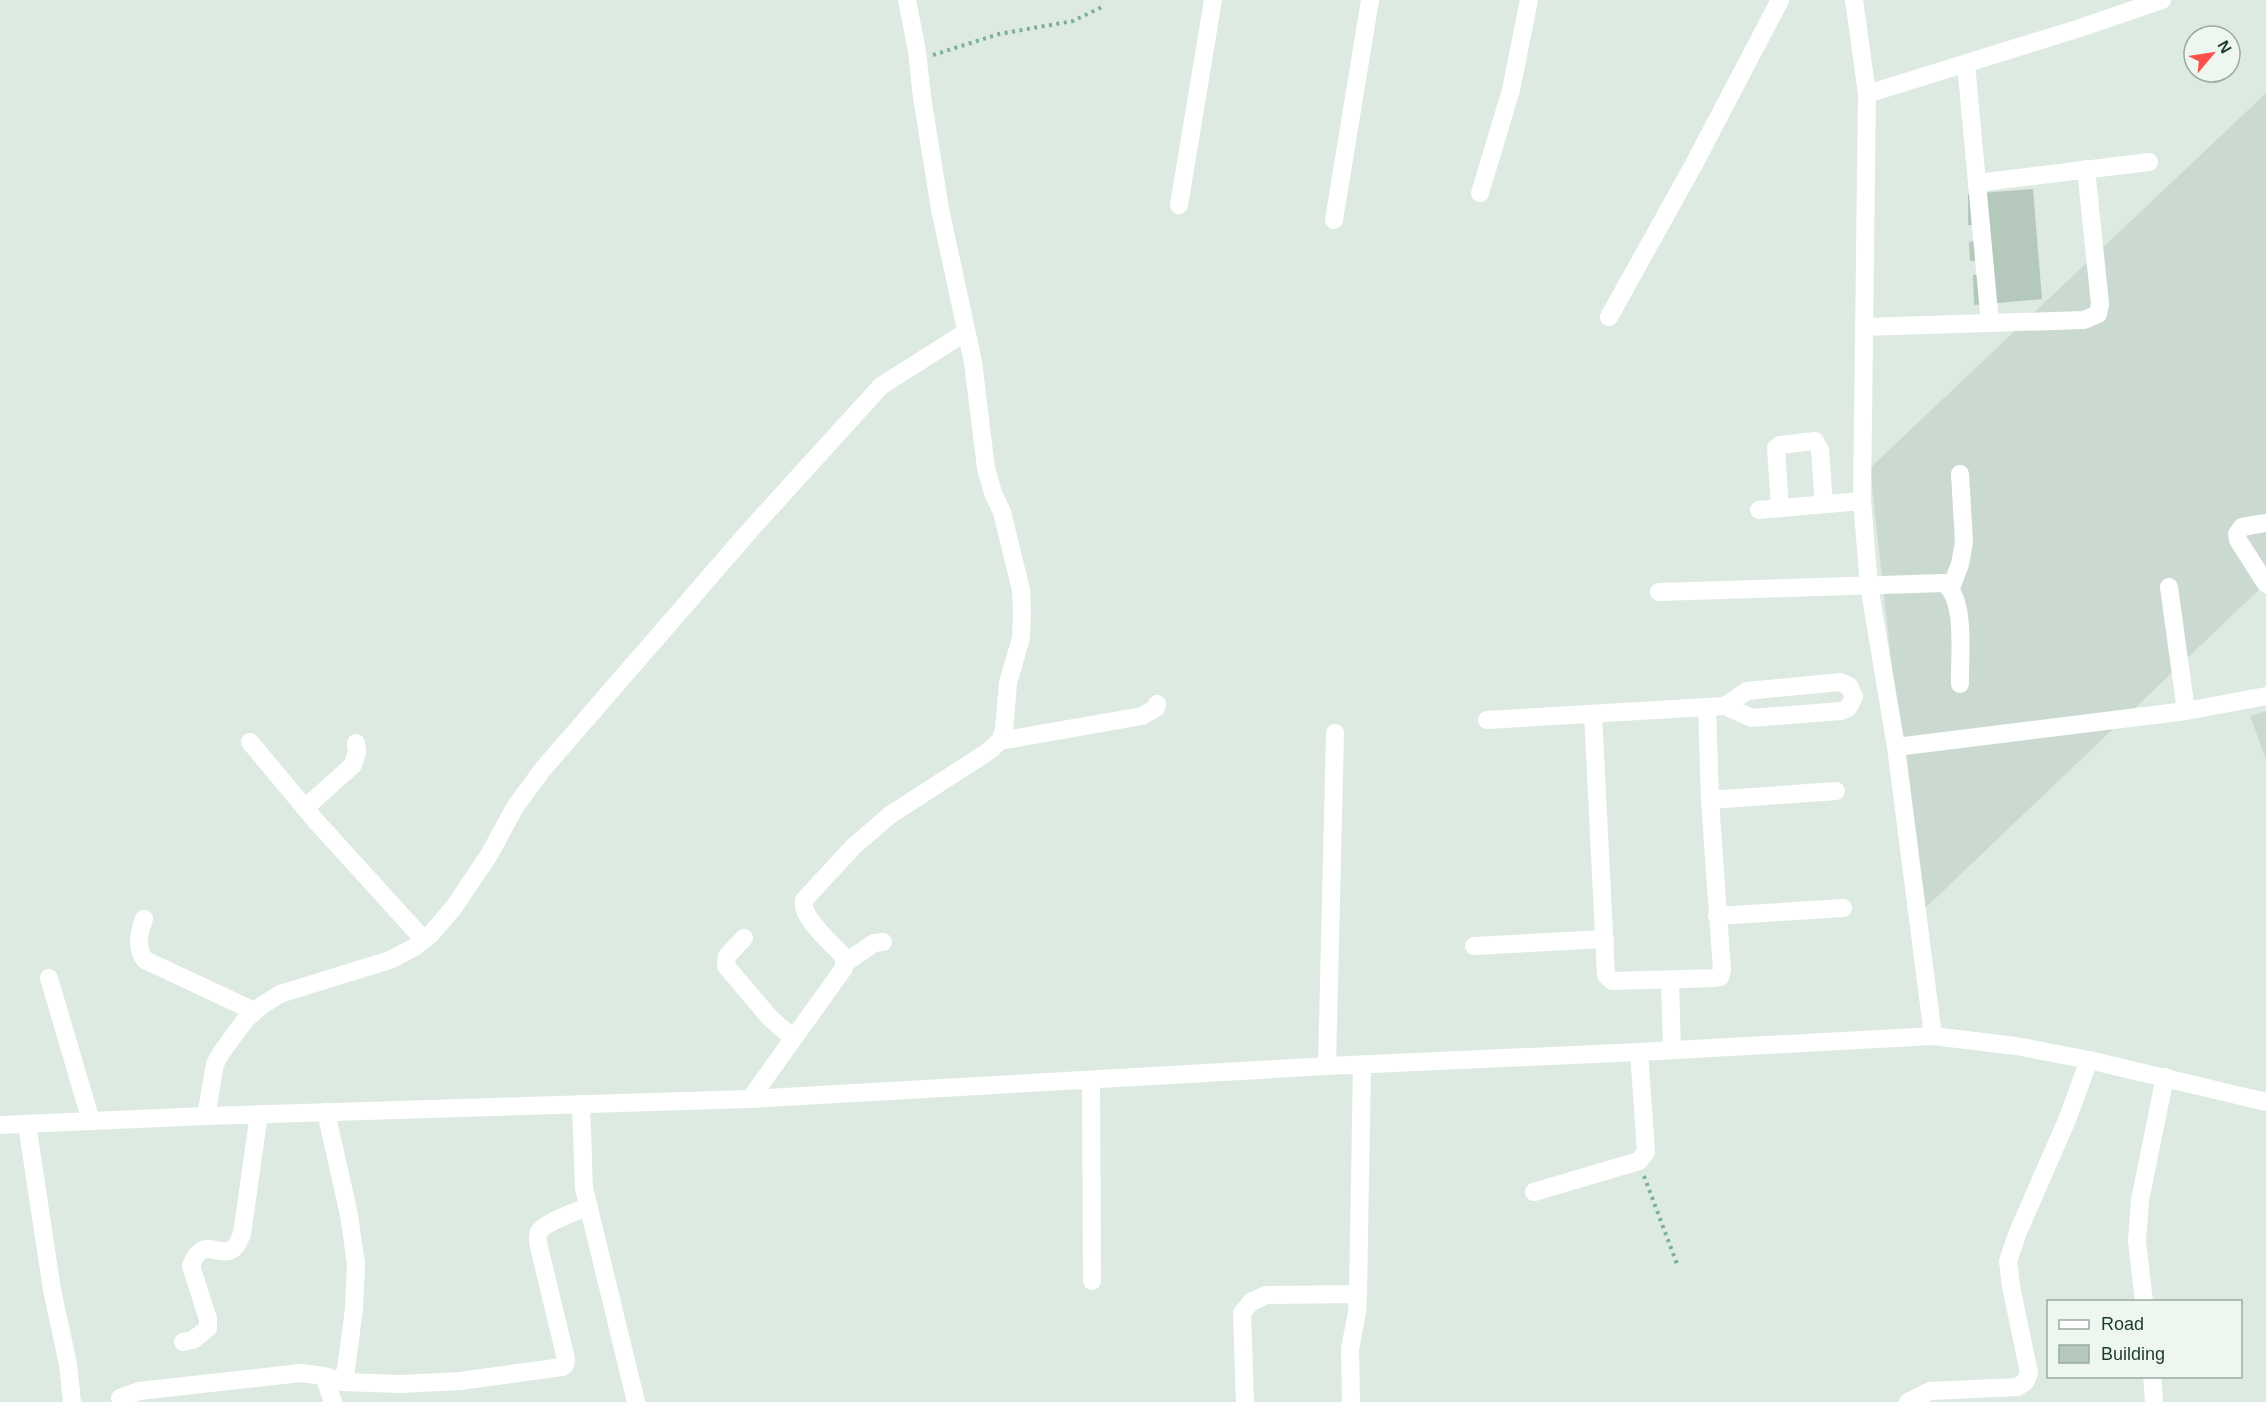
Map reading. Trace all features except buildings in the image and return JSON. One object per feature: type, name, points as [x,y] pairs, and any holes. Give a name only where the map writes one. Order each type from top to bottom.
[{"type":"street","points":[[750,1099],[844,968],[845,963],[840,953],[810,920],[805,911],[804,900],[854,846],[890,815],[989,751],[1000,741],[1004,730],[1008,683],[1021,638],[1021,590],[1002,512],[993,493],[986,468],[973,362],[940,209],[907,0]]},
{"type":"street","points":[[1179,205],[1213,0]]},
{"type":"street","points":[[1334,220],[1370,0]]},
{"type":"street","points":[[1480,193],[1511,90],[1529,0]]},
{"type":"street","points":[[1610,317],[1780,0]]},
{"type":"street","points":[[1854,0],[1867,94],[1862,501],[1869,585],[1896,747],[1933,1036]]},
{"type":"street","points":[[1867,94],[2162,0]]},
{"type":"street","points":[[1966,64],[1990,323]]},
{"type":"street","points":[[1977,183],[2149,162]]},
{"type":"street","points":[[1864,327],[2084,320],[2098,314],[2100,304],[2086,170]]},
{"type":"street","points":[[206,1116],[215,1064],[246,1019],[280,994],[390,960],[415,947],[431,934],[454,907],[489,855],[515,807],[543,769],[752,528],[881,386],[966,332]]},
{"type":"street","points":[[1780,508],[1776,448],[1780,445],[1815,441],[1820,450],[1824,504]]},
{"type":"street","points":[[1951,588],[1960,564],[1964,542],[1960,474]]},
{"type":"street","points":[[1759,510],[1862,501]]},
{"type":"street","points":[[2266,523],[2242,527],[2237,534],[2238,540],[2266,584]]},
{"type":"street","points":[[1659,592],[1944,583],[1951,588],[1959,605],[1959,684]]},
{"type":"street","points":[[2169,587],[2186,711]]},
{"type":"street","points":[[1487,720],[1716,706],[1747,691],[1840,682],[1849,686],[1854,697],[1848,708],[1841,711],[1752,718],[1716,706]]},
{"type":"street","points":[[1896,747],[2186,711],[2266,696]]},
{"type":"street","points":[[1000,741],[1142,716],[1156,708],[1157,704]]},
{"type":"street","points":[[1593,714],[1608,979],[1715,978],[1721,975],[1710,800],[1716,706]]},
{"type":"street","points":[[1327,1066],[1335,733]]},
{"type":"street","points":[[250,742],[305,808],[424,940]]},
{"type":"street","points":[[305,808],[353,765],[357,752],[356,744]]},
{"type":"street","points":[[1710,800],[1836,791]]},
{"type":"street","points":[[1717,916],[1843,908]]},
{"type":"street","points":[[144,919],[139,931],[139,947],[140,954],[145,960],[254,1011]]},
{"type":"street","points":[[744,938],[727,956],[726,966],[770,1018],[793,1038]]},
{"type":"street","points":[[1474,946],[1605,939]]},
{"type":"street","points":[[845,963],[874,944],[883,942]]},
{"type":"street","points":[[49,978],[91,1121]]},
{"type":"street","points":[[1670,980],[1672,1050]]},
{"type":"street","points":[[0,1125],[259,1114],[750,1099],[1327,1066],[1933,1036],[2016,1046],[2090,1059],[2266,1102]]},
{"type":"street","points":[[1534,1192],[1639,1161],[1646,1152],[1639,1052]]},
{"type":"street","points":[[1908,1402],[1930,1391],[2017,1387],[2025,1382],[2029,1373],[2008,1262],[2018,1232],[2063,1130],[2090,1059]]},
{"type":"street","points":[[1351,1402],[1350,1349],[1358,1294],[1362,1065]]},
{"type":"street","points":[[2144,1300],[2138,1241],[2140,1200],[2165,1077]]},
{"type":"street","points":[[1091,1080],[1092,1281]]},
{"type":"street","points":[[581,1104],[584,1188],[636,1402]]},
{"type":"street","points":[[326,1112],[349,1215],[356,1264],[354,1309],[346,1369],[342,1382]]},
{"type":"street","points":[[183,1342],[194,1340],[208,1328],[191,1266],[197,1252],[204,1249],[229,1251],[236,1247],[242,1234],[259,1114]]},
{"type":"street","points":[[27,1124],[52,1290],[68,1364],[72,1402]]},
{"type":"street","points":[[120,1398],[139,1391],[205,1385],[269,1375],[301,1373],[324,1376],[342,1382],[400,1384],[460,1381],[562,1367],[566,1359],[538,1235],[548,1225],[589,1206]]},
{"type":"street","points":[[1245,1402],[1242,1313],[1251,1302],[1266,1295],[1358,1294]]},
{"type":"street","points":[[324,1376],[333,1402]]},
{"type":"street","points":[[2152,1378],[2154,1402]]},
{"type":"path","points":[[918,60],[999,34],[1073,21],[1104,6]]},
{"type":"path","points":[[1639,1161],[1677,1264]]},
{"type":"shaded area","points":[[2266,93],[2266,583],[1919,914],[1870,468]]},
{"type":"shaded area","points":[[2266,711],[2266,759],[2250,716]]}]
